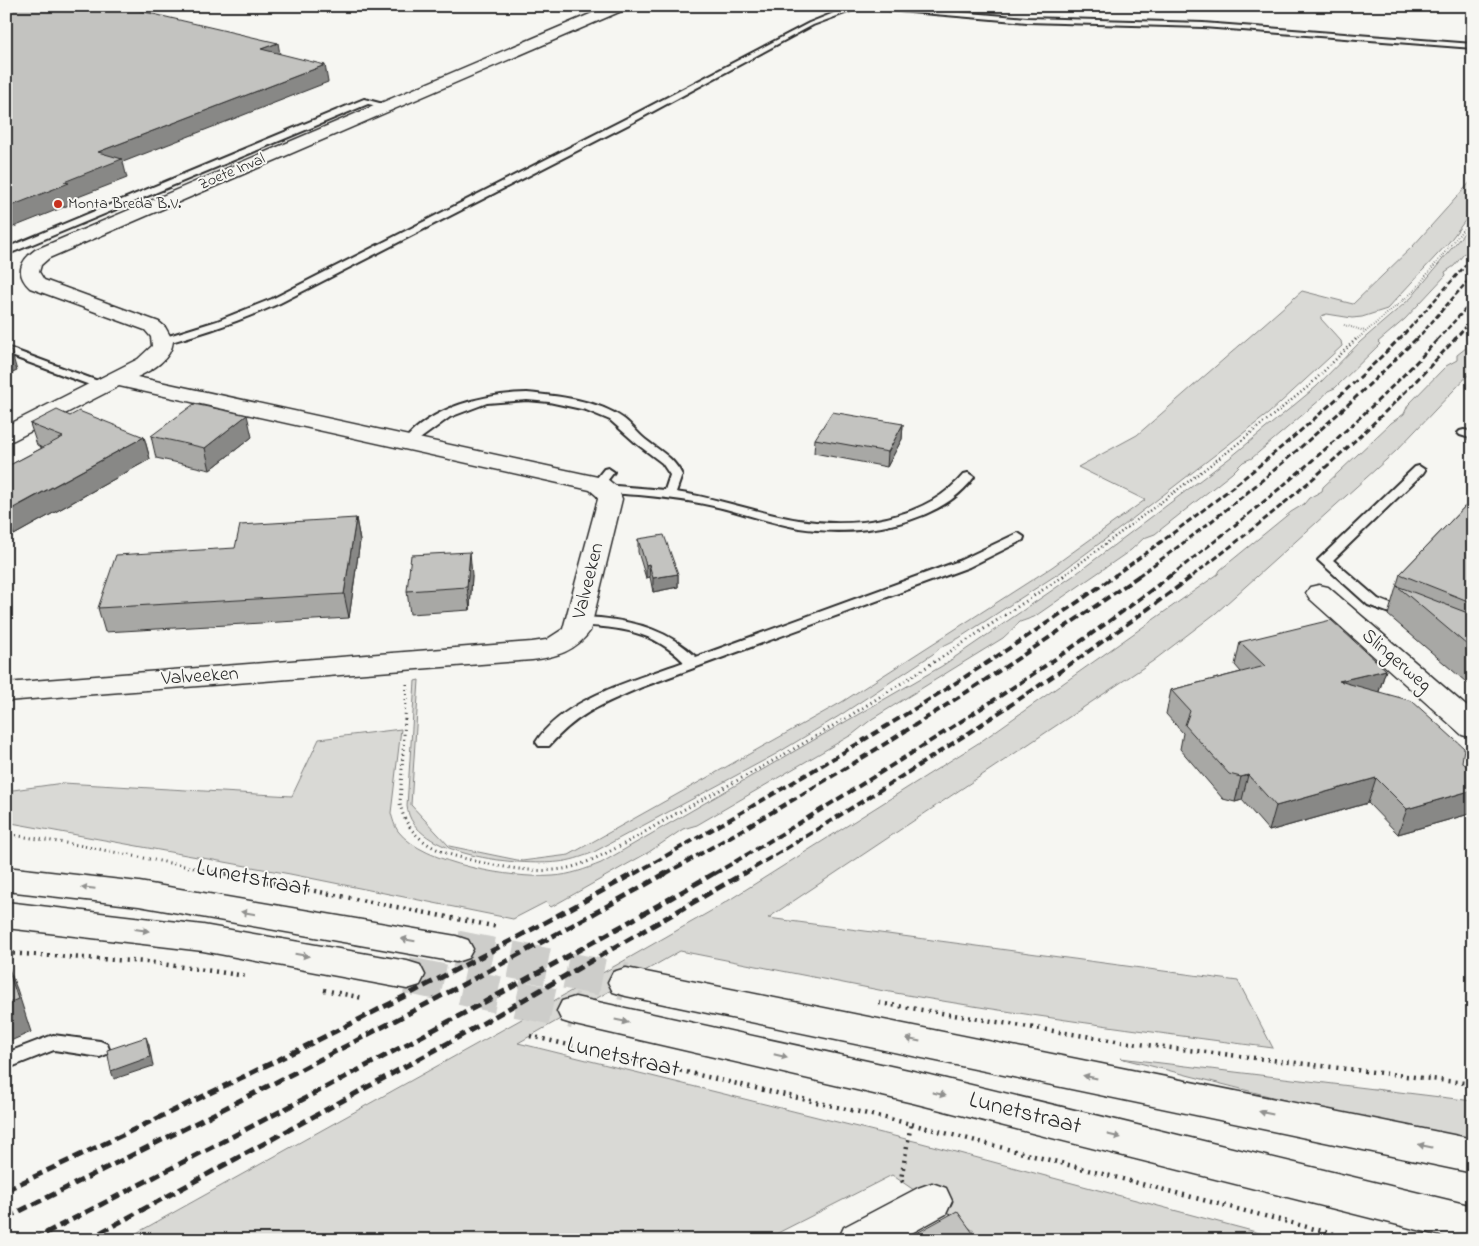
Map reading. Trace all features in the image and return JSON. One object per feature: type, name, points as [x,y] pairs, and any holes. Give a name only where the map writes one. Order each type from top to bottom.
[{"type":"street","name":"Zoete Inval","points":[[163,341],[158,330],[144,322],[37,284],[29,276],[29,268],[35,259],[52,249],[621,6]]},
{"type":"street","points":[[6,434],[154,358],[163,346],[163,341]]},
{"type":"street","points":[[108,383],[604,481]]},
{"type":"street","name":"Valveeken","points":[[6,692],[546,650],[570,639],[576,631],[610,499],[604,481]]},
{"type":"street","name":"Slingerweg","points":[[1319,593],[1473,728]]},
{"type":"street","name":"Lunetstraat","points":[[6,879],[139,894],[456,949]]},
{"type":"street","points":[[6,915],[204,938],[407,975]]},
{"type":"street","points":[[626,982],[1473,1156]]},
{"type":"street","name":"Lunetstraat","points":[[575,1011],[755,1050],[1198,1156],[1473,1225]]},
{"type":"street","points":[[859,1240],[917,1190]]},
{"type":"lane","points":[[163,341],[229,320],[276,301],[636,117],[811,24],[821,22],[848,8],[863,6],[1027,20],[1204,25],[1473,46]]},
{"type":"lane","points":[[6,252],[367,101],[387,106]]},
{"type":"lane","points":[[179,180],[200,186]]},
{"type":"lane","points":[[6,350],[108,383]]},
{"type":"lane","points":[[409,442],[442,417],[469,403],[512,396],[558,400],[606,414],[620,422],[645,446],[664,458],[673,467],[676,475],[670,495]]},
{"type":"lane","points":[[1418,620],[1373,602],[1325,560],[1419,470]]},
{"type":"lane","points":[[604,481],[730,505],[799,524],[841,527],[872,523],[924,511],[941,503],[968,477]]},
{"type":"lane","points":[[544,742],[560,724],[590,704],[637,684],[964,564],[992,552],[1018,537]]},
{"type":"lane","points":[[578,621],[642,628],[666,638],[694,663]]},
{"type":"lane","points":[[6,1061],[53,1042],[100,1049]]},
{"type":"path","points":[[408,661],[400,803],[402,816],[412,832],[422,841],[443,852],[509,868],[552,870],[586,862],[766,765],[860,709],[1067,574],[1274,416],[1309,386],[1366,331],[1414,291],[1473,217]]},
{"type":"path","points":[[1344,325],[1366,331]]},
{"type":"path","name":"Lunetstraat","points":[[6,834],[78,845],[498,927]]},
{"type":"path","points":[[6,953],[147,962],[254,977]]},
{"type":"path","points":[[322,990],[363,998]]},
{"type":"path","points":[[877,1002],[1122,1042],[1473,1084]]},
{"type":"path","name":"Lunetstraat","points":[[530,1036],[911,1124],[1357,1240]]},
{"type":"path","points":[[911,1124],[917,1190]]},
{"type":"shaded area","points":[[1473,179],[1473,210],[1449,242],[1387,309],[1362,317],[1352,318],[1327,314],[1321,316],[1321,319],[1341,341],[1342,346],[1268,414],[1061,572],[959,638],[941,647],[839,716],[776,754],[592,853],[571,860],[541,863],[519,862],[470,855],[447,847],[427,837],[413,823],[407,806],[415,681],[419,680],[411,805],[449,846],[522,861],[569,855],[842,702],[1052,567],[1145,500],[1078,467],[1137,435],[1302,291],[1353,304],[1413,246]]},
{"type":"shaded area","points":[[1473,222],[1473,243],[1454,266],[1445,272],[1446,275],[1405,319],[1378,342],[1380,344],[1335,388],[1328,391],[1252,458],[1243,462],[1232,473],[1155,534],[1144,538],[1131,550],[1034,617],[1020,622],[1003,638],[872,719],[853,734],[697,825],[683,829],[649,852],[551,907],[546,902],[513,919],[290,874],[6,822],[6,791],[63,783],[292,796],[319,739],[401,729],[391,813],[398,831],[410,843],[447,861],[515,875],[559,875],[601,863],[942,666],[1073,576],[1231,457],[1316,387],[1360,342],[1412,297]]},
{"type":"shaded area","points":[[1473,336],[1473,370],[1396,451],[1216,613],[1153,661],[768,918],[1238,981],[1273,1048],[1078,1022],[932,999],[680,951],[518,1043],[918,1142],[1286,1240],[987,1240],[892,1175],[764,1240],[124,1240],[529,1015],[718,907],[980,742],[1218,574],[1220,570],[1291,512],[1322,491],[1323,487],[1391,423],[1404,414],[1408,405],[1446,366],[1457,360],[1457,355],[1466,348]]},
{"type":"shaded area","points":[[1120,1058],[1473,1101],[1473,1143],[1382,1125]]},
{"type":"building","points":[[6,6],[119,6],[278,43],[261,49],[325,65],[98,152],[122,159],[6,208]]},
{"type":"building","points":[[194,404],[247,415],[205,448],[151,436]]},
{"type":"building","points":[[57,410],[70,416],[79,411],[144,437],[6,512],[6,463],[10,465],[63,437],[30,424]]},
{"type":"building","points":[[832,412],[903,424],[888,452],[815,439]]},
{"type":"building","points":[[1473,498],[1473,603],[1400,574]]},
{"type":"building","points":[[356,518],[344,594],[98,608],[116,555],[235,548],[240,525]]},
{"type":"building","points":[[664,535],[678,574],[653,578],[649,564],[646,565],[638,539]]},
{"type":"building","points":[[470,552],[467,587],[407,591],[411,555]]},
{"type":"building","points":[[1397,586],[1473,615],[1473,650]]},
{"type":"building","points":[[1331,620],[1386,670],[1339,681],[1412,701],[1464,748],[1462,762],[1473,772],[1473,790],[1407,809],[1376,778],[1276,806],[1248,775],[1241,777],[1229,774],[1185,725],[1190,711],[1171,690],[1265,666],[1240,642]]},
{"type":"building","points":[[6,963],[18,999],[6,1004]]},
{"type":"building","points":[[146,1037],[150,1057],[111,1071],[107,1050]]},
{"type":"building","points":[[957,1211],[978,1240],[904,1240]]},
{"type":"tunnel","points":[[456,949],[626,982]]},
{"type":"tunnel","points":[[407,975],[575,1011]]},
{"type":"railway","points":[[1399,340],[1473,257]]},
{"type":"railway","points":[[1416,340],[1473,275]]},
{"type":"railway","points":[[1437,340],[1473,301]]},
{"type":"railway","points":[[1454,340],[1473,319]]},
{"type":"railway","points":[[1114,576],[1226,493],[1332,403],[1400,338]]},
{"type":"railway","points":[[1138,576],[1212,521],[1282,463],[1351,402],[1417,338]]},
{"type":"railway","points":[[1170,576],[1241,521],[1343,433],[1408,371],[1439,338]]},
{"type":"railway","points":[[1192,576],[1330,464],[1394,403],[1456,338]]},
{"type":"railway","points":[[634,874],[757,804],[879,731],[999,655],[1116,575]]},
{"type":"railway","points":[[665,874],[786,804],[965,693],[1140,575]]},
{"type":"railway","points":[[714,874],[766,844],[918,749],[1078,643],[1171,575]]},
{"type":"railway","points":[[744,874],[916,767],[1029,693],[1194,575]]},
{"type":"railway","points":[[6,1190],[324,1037],[481,957],[636,872]]},
{"type":"railway","points":[[6,1218],[339,1050],[668,872]]},
{"type":"railway","points":[[32,1240],[376,1060],[547,968],[716,872]]},
{"type":"railway","points":[[87,1240],[450,1042],[746,872]]},
{"type":"place","name":"Monta Breda B.V.","points":[[58,204]]}]
